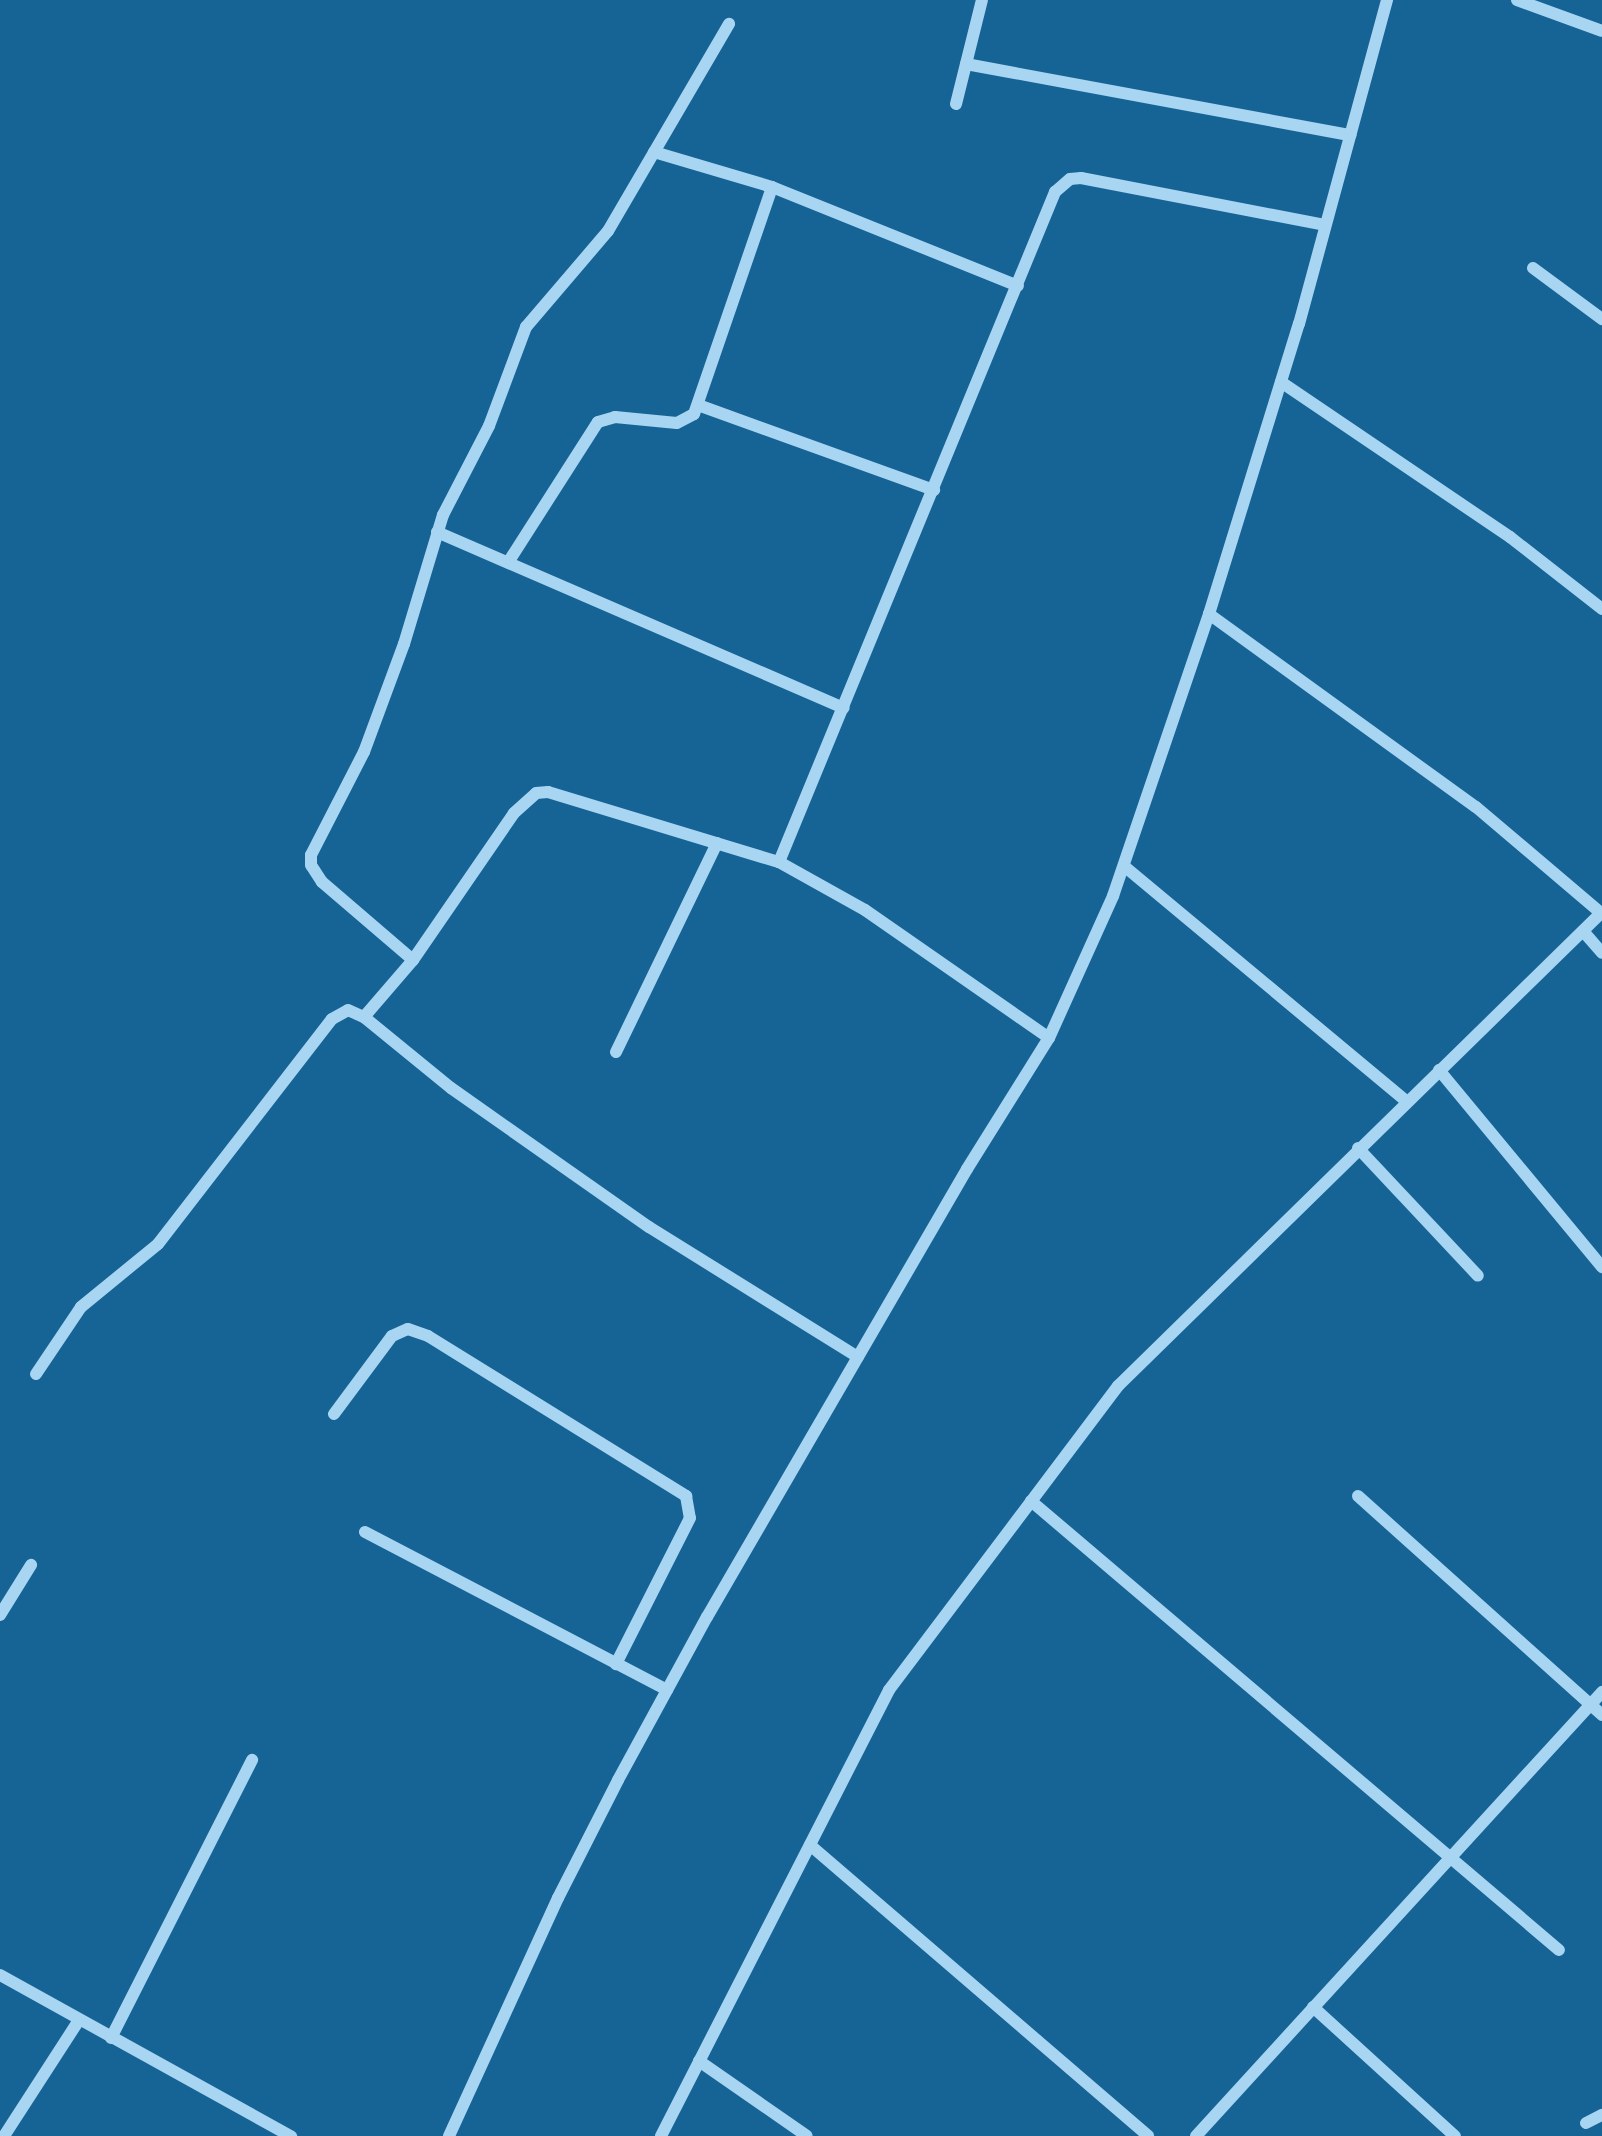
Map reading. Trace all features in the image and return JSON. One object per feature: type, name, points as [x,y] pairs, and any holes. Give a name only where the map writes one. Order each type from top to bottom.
[{"type":"street","points":[[956,104],[982,0]]},
{"type":"street","points":[[449,2136],[558,1898],[667,1690],[858,1357],[1049,1038],[1124,866],[1209,614],[1281,382],[1387,0]]},
{"type":"street","points":[[1517,0],[1602,31]]},
{"type":"street","points":[[413,960],[322,882],[311,865],[316,845],[364,752],[404,644],[437,532],[497,407],[526,327],[608,231],[729,24]]},
{"type":"street","points":[[966,64],[1350,135]]},
{"type":"street","points":[[654,152],[772,187],[1018,286]]},
{"type":"street","points":[[779,862],[1018,286],[1048,203],[1070,179],[1325,225]]},
{"type":"street","points":[[509,561],[598,422],[615,417],[677,424],[686,420],[698,405],[772,187]]},
{"type":"street","points":[[1533,268],[1602,319]]},
{"type":"street","points":[[1281,382],[1510,537],[1602,609]]},
{"type":"street","points":[[698,405],[934,490]]},
{"type":"street","points":[[437,532],[844,708]]},
{"type":"street","points":[[660,2136],[889,1690],[1118,1386],[1406,1101],[1602,913],[1476,807],[1209,614]]},
{"type":"street","points":[[364,1017],[413,960],[514,813],[536,793],[566,795],[779,862],[865,909],[1049,1038]]},
{"type":"street","points":[[617,1052],[717,843]]},
{"type":"street","points":[[1124,866],[1406,1101]]},
{"type":"street","points":[[1583,930],[1602,953]]},
{"type":"street","points":[[36,1374],[81,1307],[158,1244],[332,1018],[348,1010],[364,1017],[451,1088],[592,1188],[727,1279],[858,1357]]},
{"type":"street","points":[[1439,1070],[1602,1267]]},
{"type":"street","points":[[1358,1148],[1478,1276]]},
{"type":"street","points":[[334,1415],[392,1336],[408,1329],[428,1336],[686,1496],[690,1518],[616,1664]]},
{"type":"street","points":[[1358,1496],[1602,1715]]},
{"type":"street","points":[[1031,1501],[1559,1950]]},
{"type":"street","points":[[365,1532],[667,1690]]},
{"type":"street","points":[[0,1615],[32,1565]]},
{"type":"street","points":[[1196,2136],[1602,1692]]},
{"type":"street","points":[[111,2038],[252,1760]]},
{"type":"street","points":[[810,1845],[1148,2136]]},
{"type":"street","points":[[0,1975],[291,2136]]},
{"type":"street","points":[[1313,2007],[1455,2136]]},
{"type":"street","points":[[4,2136],[79,2020]]},
{"type":"street","points":[[699,2061],[807,2136]]},
{"type":"street","points":[[1586,2123],[1602,2115]]}]
